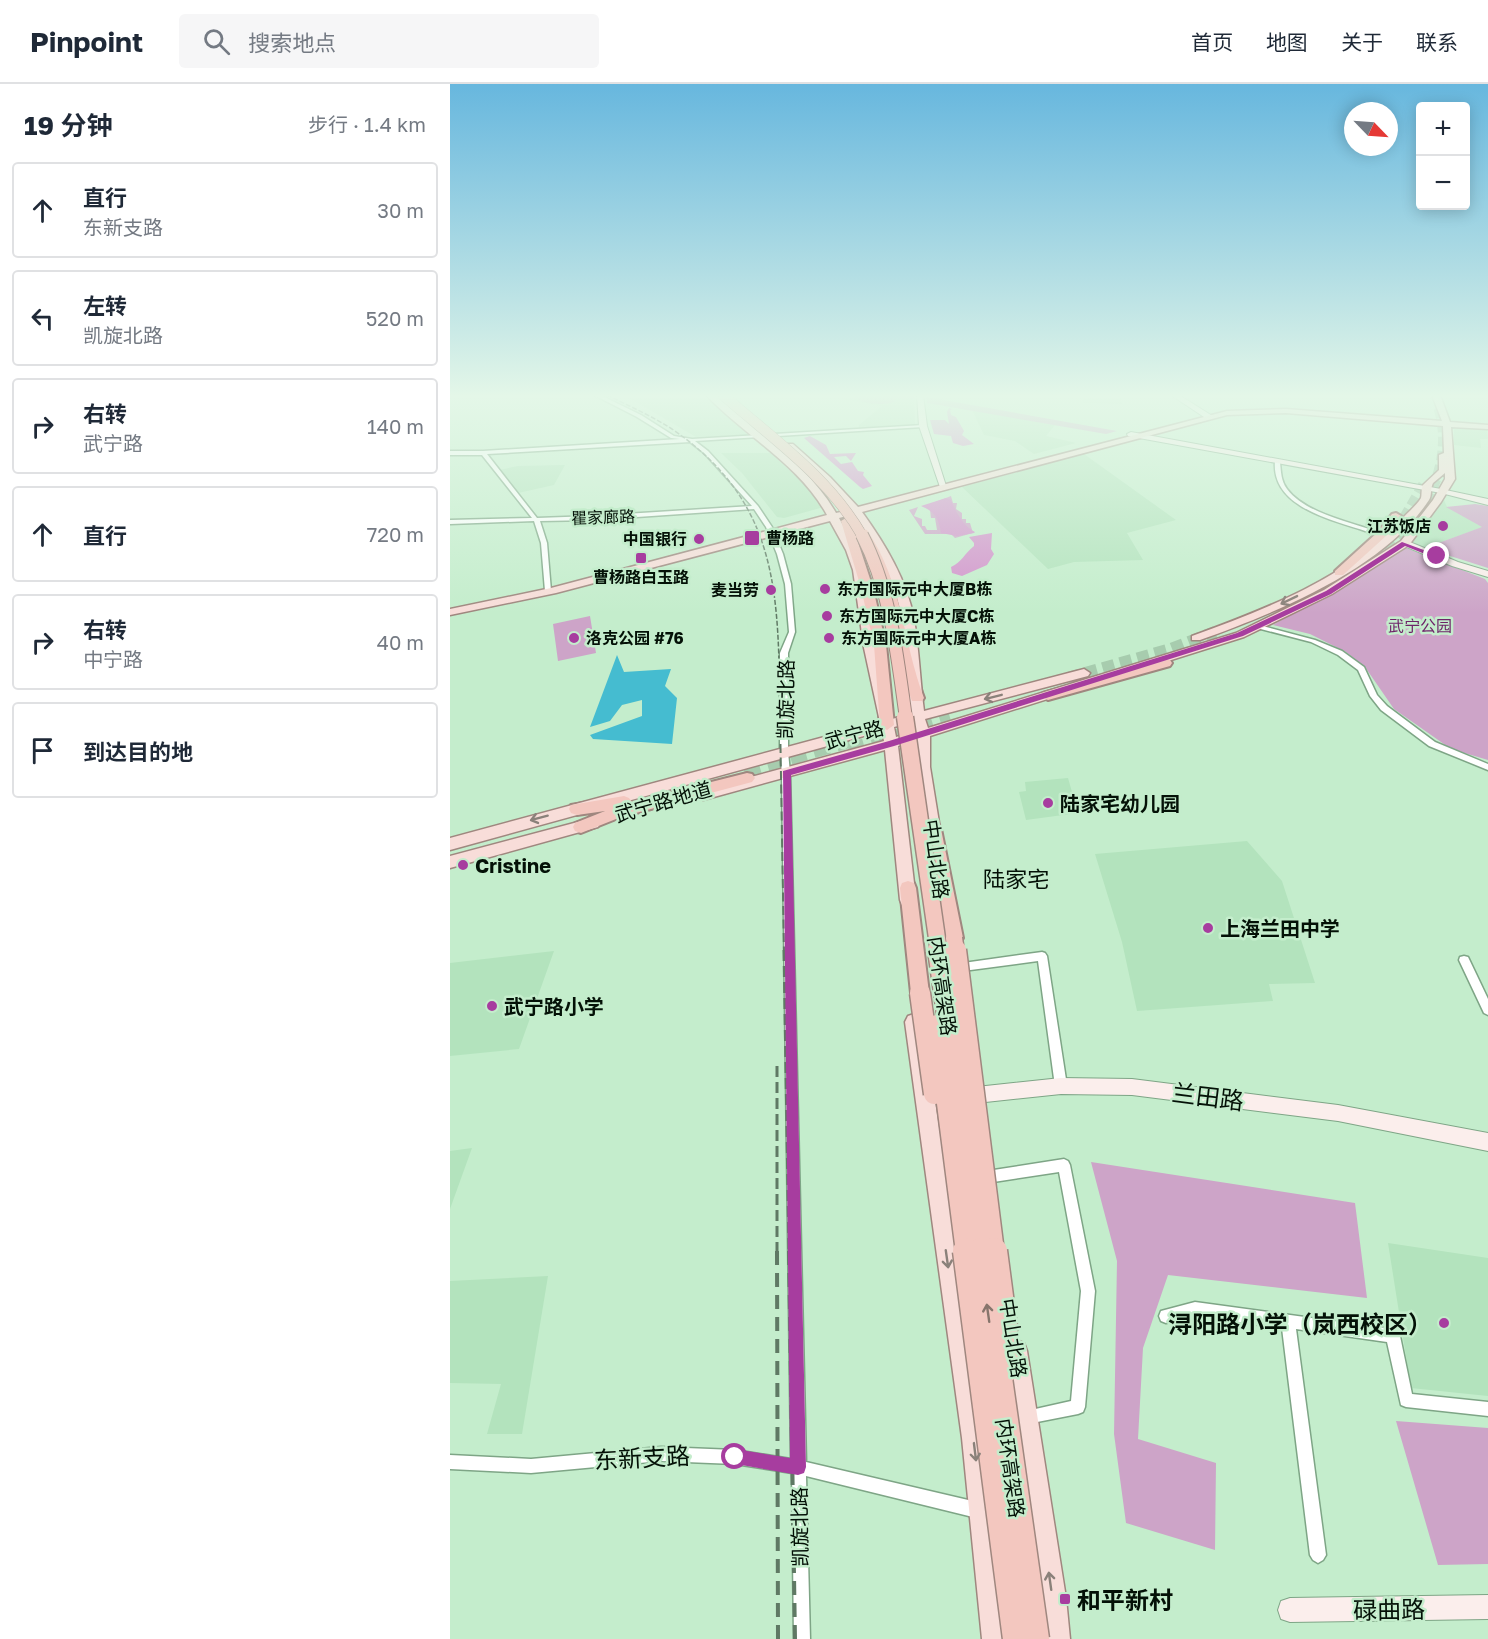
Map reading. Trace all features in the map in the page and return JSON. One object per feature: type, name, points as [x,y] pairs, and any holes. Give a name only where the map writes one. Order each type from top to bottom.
[{"type":"highway","name":"内环高架路","points":[[799,468],[845,514],[877,566],[894,639],[1036,1639]]},
{"type":"highway","name":"内环高架路","points":[[807,468],[841,503],[862,550],[870,574],[887,650],[1017,1639]]},
{"type":"highway","points":[[845,514],[877,553],[893,590],[910,681],[916,698]]},
{"type":"highway","points":[[845,514],[867,588],[880,645],[888,725]]},
{"type":"highway","points":[[1339,573],[1382,534],[1396,516]]},
{"type":"highway","points":[[1048,696],[1165,663]]},
{"type":"highway","name":"武宁路地道","points":[[577,809],[616,804],[745,774],[617,812],[581,826]]},
{"type":"highway","points":[[933,829],[954,938],[1004,1327],[1012,1474]]},
{"type":"highway","points":[[908,888],[946,1177],[970,1280]]},
{"type":"main road","name":"中山北路","points":[[792,468],[845,514],[886,558],[902,597],[914,658],[918,717],[923,734],[923,767],[949,947],[1027,1417],[1056,1639]]},
{"type":"main road","name":"中山北路","points":[[814,468],[845,514],[891,744],[908,888],[913,1014],[982,1511],[996,1639]]},
{"type":"main road","points":[[450,612],[770,530],[845,514],[1010,468]]},
{"type":"main road","name":"武宁路","points":[[450,847],[577,809],[1125,662],[1175,646],[1260,613],[1339,573],[1391,535],[1426,498],[1425,488],[1430,479],[1443,471],[1443,468]]},
{"type":"main road","points":[[1405,543],[1438,500],[1441,491],[1450,479],[1449,468]]},
{"type":"main road","name":"武宁路","points":[[450,862],[891,744],[1048,696],[1099,677],[1240,635],[1328,592],[1405,543]]},
{"type":"main road","points":[[450,607],[548,588]]},
{"type":"street","points":[[495,468],[536,519],[544,543],[548,588]]},
{"type":"street","name":"凯旋北路","points":[[720,468],[756,507],[770,530],[780,554],[788,584],[792,632],[784,653],[784,752],[802,1639]]},
{"type":"street","points":[[937,468],[943,485]]},
{"type":"street","points":[[1278,468],[1280,483],[1289,497],[1314,510],[1370,531]]},
{"type":"street","points":[[1309,468],[1441,491],[1488,502]]},
{"type":"street","points":[[1441,491],[1488,494]]},
{"type":"street","name":"瞿家廊路","points":[[450,522],[667,514],[756,507]]},
{"type":"street","points":[[1405,543],[1455,564],[1488,574]]},
{"type":"street","points":[[1259,627],[1313,641],[1340,653],[1360,669],[1374,696],[1384,708],[1432,744],[1488,767]]},
{"type":"street","points":[[963,967],[1046,955],[1061,1086]]},
{"type":"street","points":[[1464,960],[1488,1010]]},
{"type":"street","name":"兰田路","points":[[925,1102],[1061,1086],[1158,1089],[1373,1118],[1488,1142]]},
{"type":"street","points":[[987,1177],[1064,1165],[1086,1270],[1087,1311],[1078,1407],[1027,1417]]},
{"type":"street","points":[[1167,1316],[1195,1309],[1394,1336],[1406,1400],[1488,1409]]},
{"type":"street","points":[[1288,1322],[1318,1555]]},
{"type":"street","name":"东新支路","points":[[450,1462],[531,1466],[619,1456],[681,1454],[735,1457],[798,1467],[1042,1525]]},
{"type":"street","name":"碌曲路","points":[[1290,1610],[1488,1607]]},
{"type":"shaded area","points":[[511,468],[564,468],[554,485],[518,493],[499,470]]},
{"type":"shaded area","points":[[736,468],[786,468],[824,507],[784,518],[777,517]]},
{"type":"shaded area","points":[[838,468],[856,468],[858,471],[864,472],[863,475],[872,486],[863,489]]},
{"type":"shaded area","points":[[1034,468],[1103,468],[1176,520],[1127,533],[1143,560],[1074,562],[1048,569],[962,487]]},
{"type":"shaded area","points":[[946,498],[951,500],[960,518],[974,533],[957,536],[941,533],[935,516],[921,506]]},
{"type":"shaded area","points":[[1444,500],[1447,507],[1483,527],[1425,548],[1418,546],[1412,540]]},
{"type":"shaded area","points":[[992,533],[991,549],[994,554],[987,565],[962,576],[952,573],[951,567],[974,546],[969,537]]},
{"type":"shaded area","name":"陆家宅幼儿园","points":[[1068,778],[1078,813],[1026,820],[1019,792],[1026,791],[1025,782]]},
{"type":"shaded area","name":"上海兰田中学","points":[[1247,841],[1282,881],[1315,983],[1269,984],[1273,1001],[1137,1011],[1122,942],[1095,854]]},
{"type":"shaded area","name":"武宁路小学","points":[[554,951],[519,1049],[450,1056],[450,963]]},
{"type":"shaded area","points":[[472,1148],[450,1209],[450,1151]]},
{"type":"shaded area","name":"浔阳路小学（岚西校区）","points":[[1388,1243],[1488,1258],[1488,1396],[1411,1388]]},
{"type":"shaded area","points":[[548,1276],[522,1434],[487,1434],[501,1384],[450,1383],[450,1281]]},
{"type":"green space","points":[[951,496],[953,503],[957,503],[956,509],[962,513],[962,519],[970,523],[973,533],[955,538],[951,534],[925,534],[909,510],[918,507],[914,516],[922,519],[922,526],[925,526],[927,530],[937,530],[935,518],[931,518],[930,510],[925,506]]},
{"type":"green space","points":[[1475,504],[1488,506],[1488,568],[1425,548],[1482,527],[1446,507]]},
{"type":"green space","name":"武宁公园","points":[[1406,548],[1485,579],[1488,583],[1488,760],[1451,749],[1394,709],[1365,667],[1346,652],[1310,634],[1273,625]]},
{"type":"green space","name":"洛克公园 #76","points":[[590,616],[596,653],[558,661],[553,624]]},
{"type":"green space","points":[[1091,1162],[1355,1203],[1367,1298],[1168,1275],[1143,1348],[1138,1439],[1216,1463],[1215,1550],[1126,1523],[1114,1434],[1117,1261]]},
{"type":"green space","points":[[1396,1421],[1488,1428],[1488,1564],[1438,1565]]},
{"type":"water","points":[[617,655],[624,672],[671,669],[665,686],[677,698],[672,744],[593,739],[590,735],[642,716],[642,700],[622,705],[610,721],[590,727]]},
{"type":"tunnel","points":[[1401,537],[1423,509],[1439,468]]},
{"type":"tunnel","points":[[1394,529],[1405,516],[1424,483]]},
{"type":"tunnel","points":[[1371,561],[1402,535]]},
{"type":"tunnel","points":[[1068,678],[1171,649],[1215,632]]},
{"type":"tunnel","points":[[849,751],[951,721]]},
{"type":"tunnel","points":[[744,770],[852,739]]},
{"type":"railway","points":[[716,468],[735,489],[754,522],[766,557],[774,594],[778,633],[780,718]]},
{"type":"railway","points":[[780,717],[784,952]]},
{"type":"railway","points":[[784,950],[789,1252]]},
{"type":"railway","points":[[777,1066],[777,1251]]},
{"type":"railway","points":[[777,1251],[778,1639]]},
{"type":"railway","points":[[789,1251],[795,1639]]},
{"type":"place","name":"江苏饭店","points":[[1443,526]]},
{"type":"place","name":"曹杨路","points":[[752,538]]},
{"type":"place","name":"中国银行","points":[[699,539]]},
{"type":"place","name":"曹杨路白玉路","points":[[641,558]]},
{"type":"place","name":"东方国际元中大厦B栋","points":[[825,589]]},
{"type":"place","name":"麦当劳","points":[[771,590]]},
{"type":"place","name":"东方国际元中大厦C栋","points":[[827,616]]},
{"type":"place","name":"洛克公园 #76","points":[[574,638]]},
{"type":"place","name":"东方国际元中大厦A栋","points":[[829,638]]},
{"type":"place","name":"陆家宅幼儿园","points":[[1048,803]]},
{"type":"place","name":"Cristine","points":[[463,865]]},
{"type":"place","name":"上海兰田中学","points":[[1208,928]]},
{"type":"place","name":"武宁路小学","points":[[492,1006]]},
{"type":"place","name":"浔阳路小学（岚西校区）","points":[[1444,1323]]},
{"type":"place","name":"和平新村","points":[[1065,1599]]},
{"type":"district","name":"陆家宅","points":[[1016,878]]},
{"type":"route","points":[[735,1457],[798,1467],[792,1002],[786,773],[891,744],[1048,696],[1099,677],[1240,635],[1302,607],[1362,572],[1405,543],[1437,556]]}]
